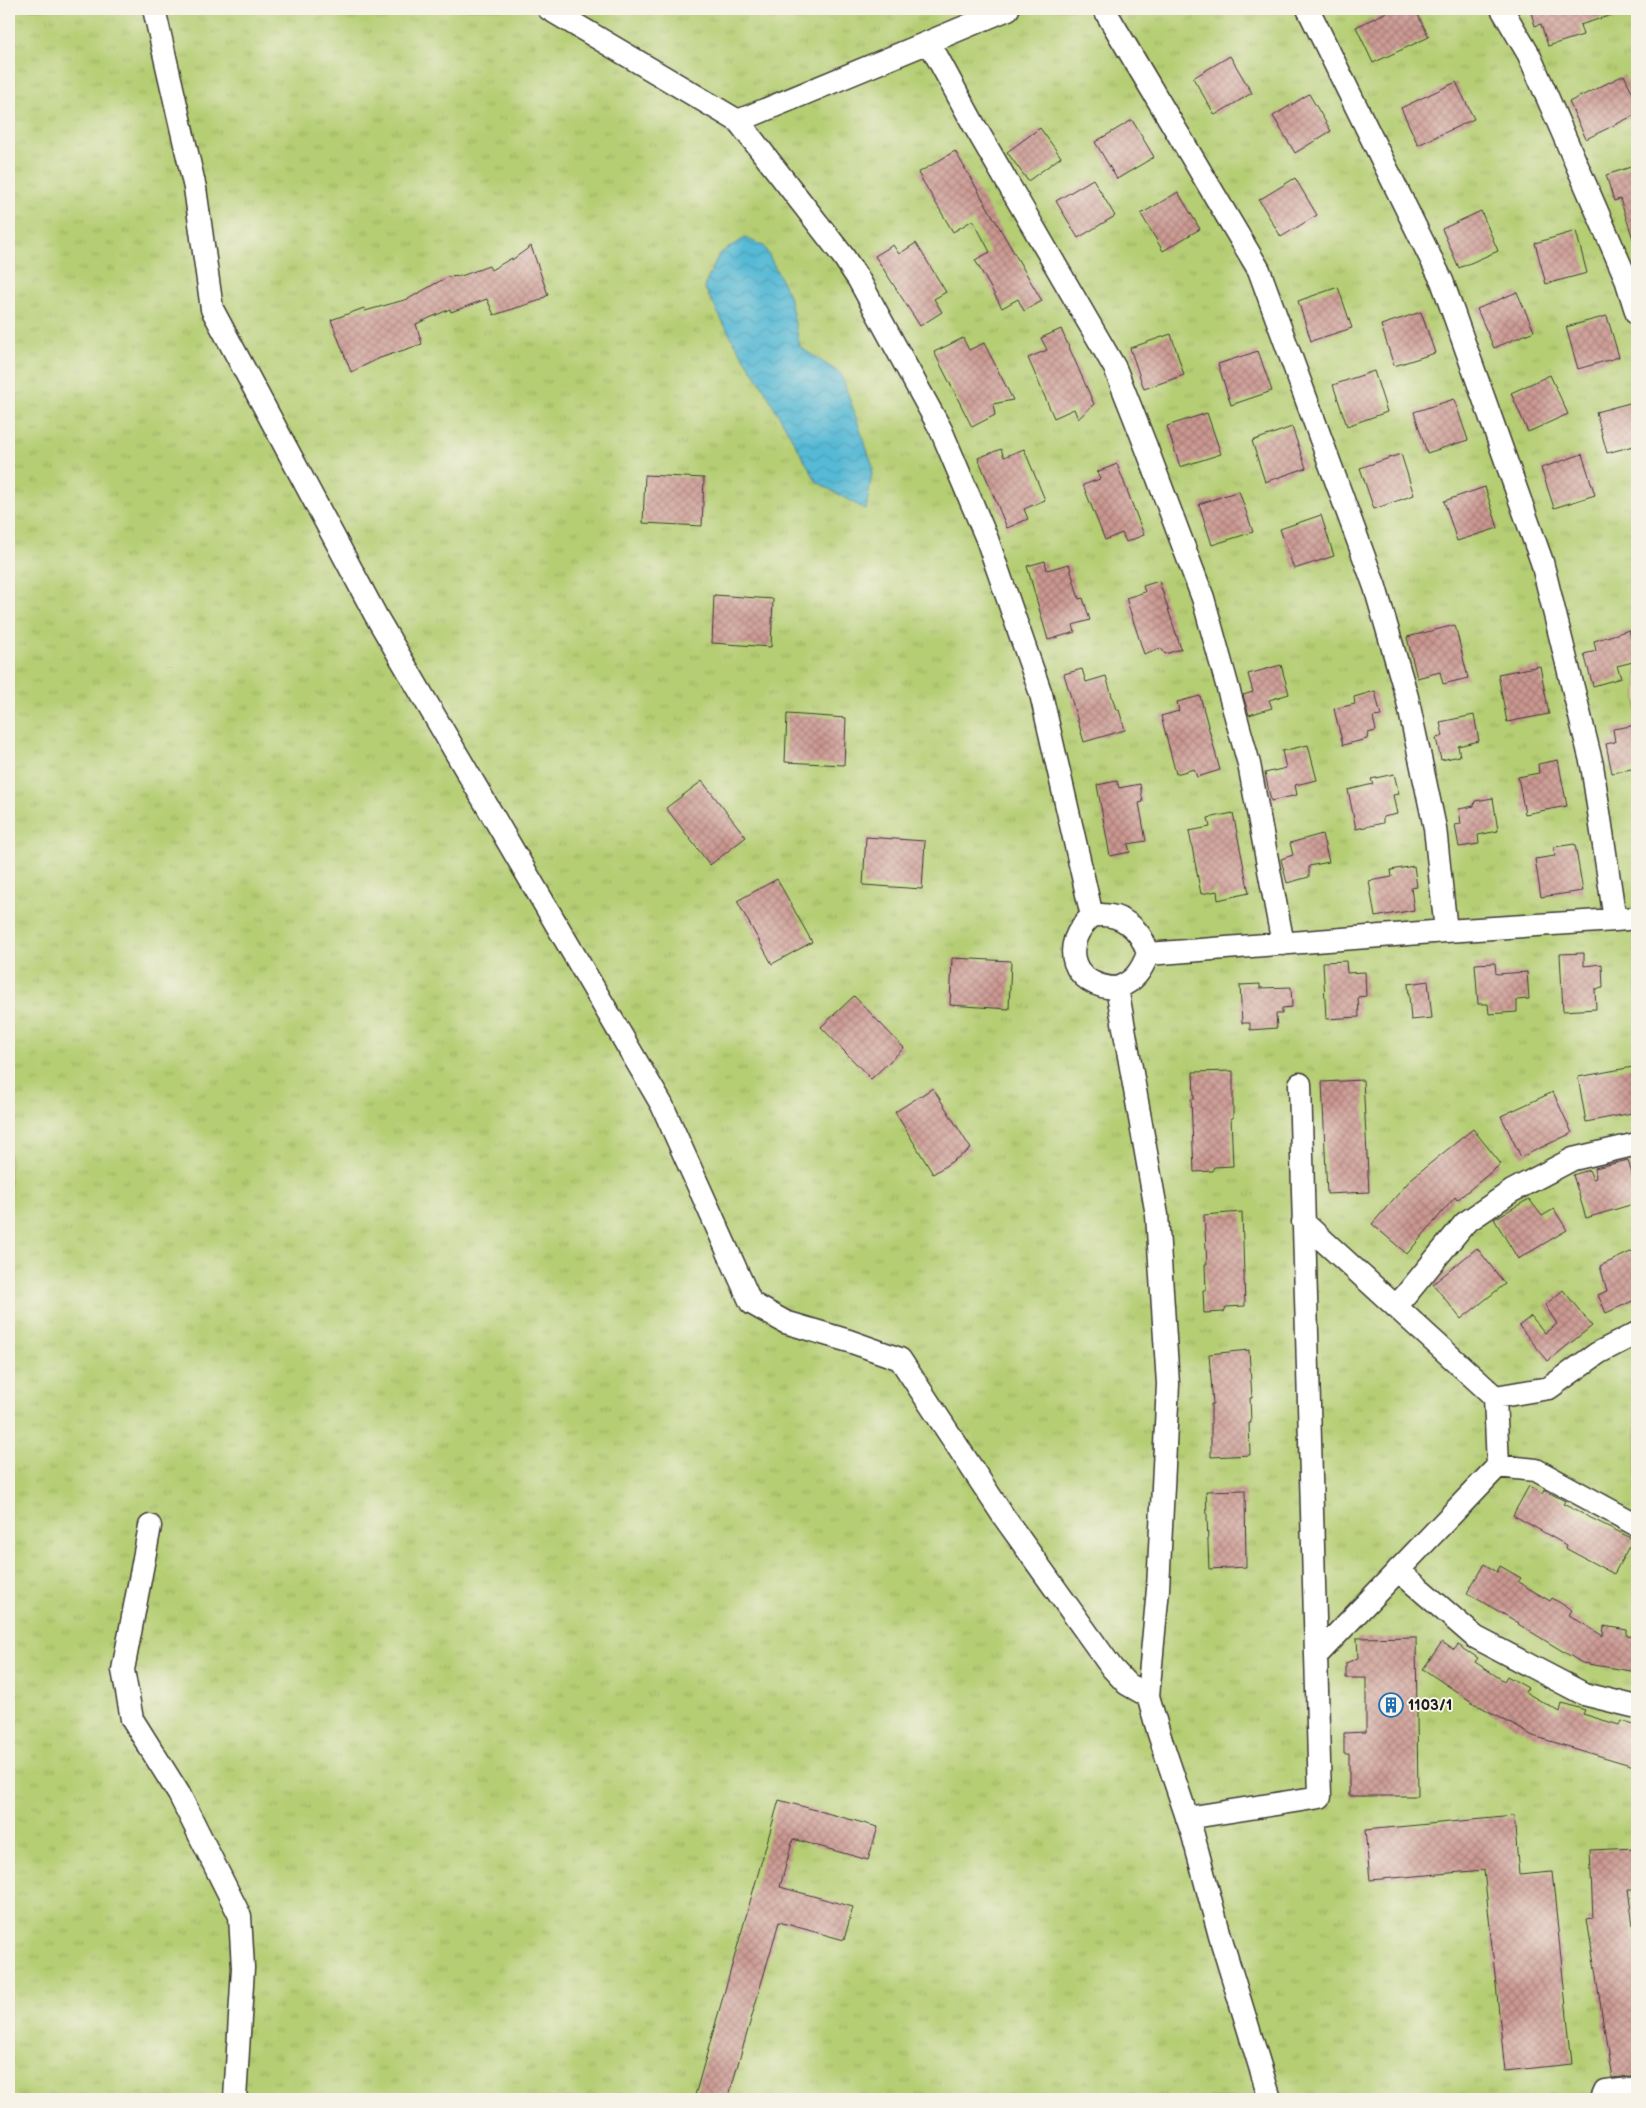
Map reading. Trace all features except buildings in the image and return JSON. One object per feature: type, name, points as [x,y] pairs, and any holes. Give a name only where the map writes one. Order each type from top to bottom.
[{"type":"street","points":[[154,9],[195,188],[212,310],[376,616],[662,1105],[751,1304],[785,1322],[900,1359],[1004,1517],[1112,1668],[1127,1684],[1148,1696]]},
{"type":"street","points":[[549,9],[738,121],[854,272],[941,430],[987,539],[1040,694],[1092,916]]},
{"type":"street","points":[[738,121],[1008,9]]},
{"type":"street","points":[[1104,9],[1259,270],[1376,587],[1402,678],[1435,828],[1446,931]]},
{"type":"street","points":[[1148,954],[1626,919],[1592,765],[1542,562],[1442,281],[1308,9]]},
{"type":"street","points":[[1502,9],[1529,55],[1624,276],[1637,314]]},
{"type":"street","points":[[929,42],[1114,368],[1145,444],[1203,598],[1248,764],[1283,944]]},
{"type":"street","points":[[1104,914],[1128,922],[1144,941],[1148,954],[1138,975],[1128,984],[1117,988],[1106,988],[1094,984],[1083,976],[1075,964],[1072,948],[1078,931],[1092,916],[1104,914]]},
{"type":"street","points":[[1117,988],[1156,1215],[1168,1384],[1158,1590],[1148,1696],[1187,1818],[1270,2099]]},
{"type":"street","points":[[1187,1818],[1320,1797],[1300,1084]]},
{"type":"street","points":[[1396,1307],[1465,1223],[1512,1191],[1573,1159],[1637,1144]]},
{"type":"street","points":[[1303,1222],[1495,1397],[1498,1466],[1316,1656]]},
{"type":"street","points":[[1495,1397],[1548,1388],[1598,1353],[1637,1333]]},
{"type":"street","points":[[1498,1466],[1536,1470],[1637,1525]]},
{"type":"street","points":[[150,1526],[123,1670],[132,1719],[179,1794],[240,1916],[243,1968],[235,2099]]},
{"type":"street","points":[[1398,1570],[1475,1636],[1584,1694],[1637,1707]]},
{"type":"street","points":[[1602,2099],[1605,2092],[1637,2088]]},
{"type":"green space","points":[[9,9],[1637,9],[1637,2099],[9,2099]]},
{"type":"water","points":[[745,238],[764,246],[789,295],[800,347],[841,374],[873,467],[866,510],[817,482],[760,382],[731,337],[704,287],[719,254]]},
{"type":"place","name":"1103/1","points":[[1391,1705]]}]
